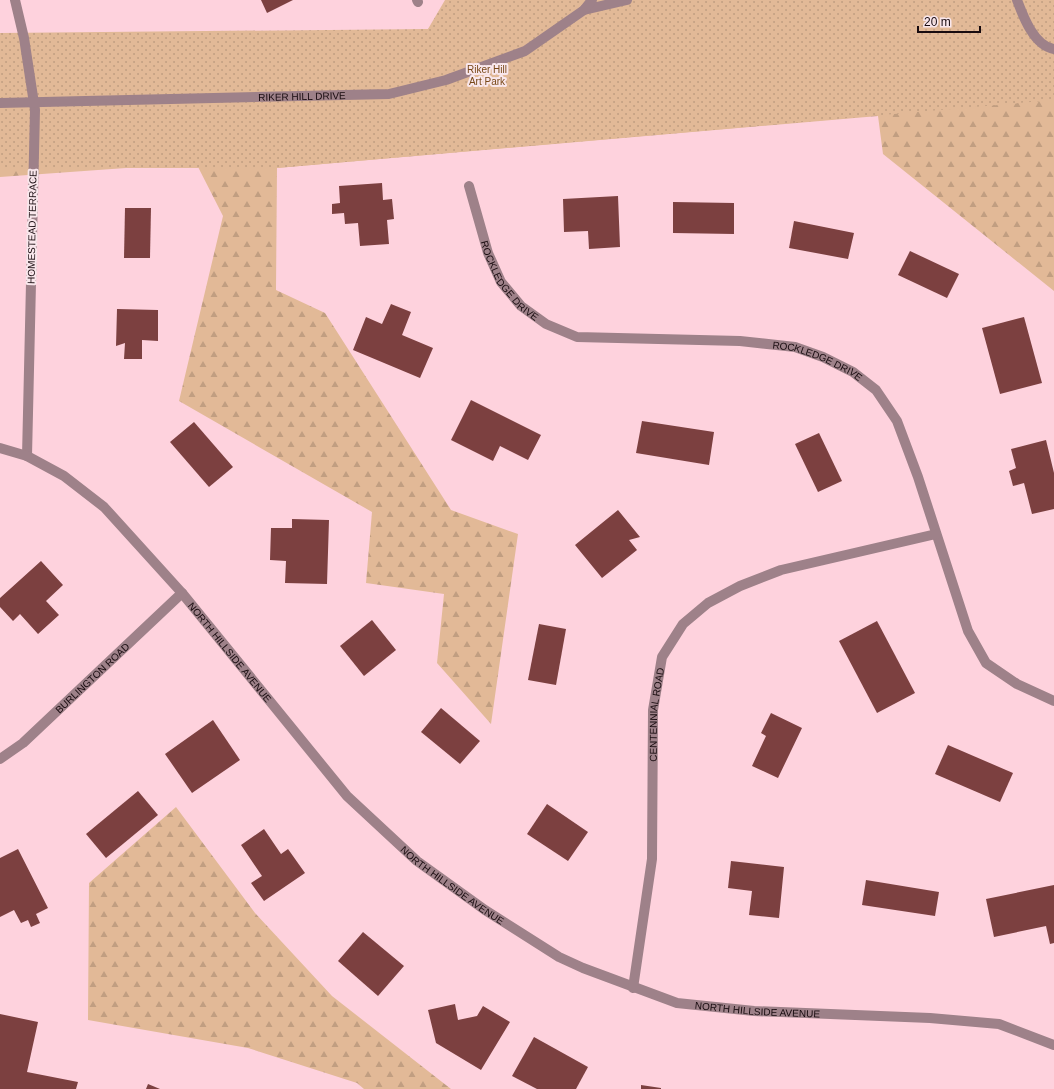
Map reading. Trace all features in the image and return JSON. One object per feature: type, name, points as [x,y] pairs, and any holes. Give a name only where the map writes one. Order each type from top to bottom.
[{"type":"street","name":"HOMESTEAD TERRACE","points":[[15,0],[24,38],[34,103],[27,456]]},
{"type":"street","name":"RIKER HILL DRIVE","points":[[0,103],[389,94],[446,80],[526,51],[584,10],[592,0]]},
{"type":"street","name":"RIKER HILL DRIVE","points":[[584,10],[627,0]]},
{"type":"street","points":[[1016,0],[1028,28],[1048,48],[1054,48]]},
{"type":"street","name":"ROCKLEDGE DRIVE","points":[[469,186],[488,253],[501,282],[521,306],[546,324],[577,337],[740,341],[795,347],[823,357],[853,372],[876,390],[897,421],[968,631],[986,664],[1017,684],[1054,702]]},
{"type":"street","name":"NORTH HILLSIDE AVENUE","points":[[0,448],[27,456],[64,476],[104,507],[182,593],[347,796],[417,861],[485,910],[559,957],[633,988],[677,1003],[754,1011],[930,1018],[999,1024],[1054,1045]]},
{"type":"street","name":"CENTENNIAL ROAD","points":[[633,988],[652,859],[653,710],[662,657],[683,624],[708,602],[740,586],[781,570],[936,534]]},
{"type":"street","name":"BURLINGTON ROAD","points":[[0,759],[23,742],[182,593]]},
{"type":"green space","name":"Riker Hill Art Park","points":[[445,0],[1054,0],[1054,100],[277,168],[0,168],[0,33],[428,29]]},
{"type":"green space","points":[[455,0],[1054,68],[1054,291],[883,154],[878,116],[277,168],[276,290],[325,313],[451,510],[518,534],[491,724],[437,663],[444,594],[366,583],[372,512],[179,401],[223,216],[196,163],[0,177],[0,50],[428,29]]},
{"type":"green space","points":[[176,807],[255,913],[332,996],[451,1089],[364,1089],[357,1083],[248,1048],[88,1020],[89,883]]},
{"type":"building","points":[[261,0],[293,0],[267,13]]},
{"type":"building","points":[[382,183],[383,200],[392,199],[394,219],[387,220],[389,244],[360,246],[358,223],[345,224],[344,213],[332,214],[332,204],[340,203],[339,186]]},
{"type":"building","points":[[618,196],[620,247],[589,249],[588,231],[564,232],[563,199]]},
{"type":"building","points":[[673,202],[734,203],[734,234],[673,233]]},
{"type":"building","points":[[125,208],[151,208],[150,258],[124,258]]},
{"type":"building","points":[[794,221],[854,233],[848,259],[789,248]]},
{"type":"building","points":[[910,251],[959,274],[947,298],[898,275]]},
{"type":"building","points":[[391,304],[411,312],[402,335],[433,348],[420,378],[353,350],[366,317],[382,324]]},
{"type":"building","points":[[117,309],[158,310],[158,341],[142,340],[142,359],[124,359],[125,343],[116,346]]},
{"type":"building","points":[[1024,317],[1042,383],[1000,394],[982,328]]},
{"type":"building","points":[[471,400],[541,435],[528,460],[500,446],[493,461],[451,440]]},
{"type":"building","points":[[642,421],[714,432],[709,465],[636,453]]},
{"type":"building","points":[[194,422],[233,467],[209,487],[170,442]]},
{"type":"building","points":[[819,433],[842,481],[818,492],[795,444]]},
{"type":"building","points":[[1046,440],[1054,473],[1054,509],[1032,514],[1024,483],[1013,486],[1009,471],[1016,468],[1011,449]]},
{"type":"building","points":[[618,510],[640,537],[629,540],[637,550],[602,578],[575,545]]},
{"type":"building","points":[[292,519],[329,520],[327,584],[285,583],[286,561],[270,560],[271,528],[292,528]]},
{"type":"building","points":[[41,561],[63,585],[46,601],[59,615],[38,634],[20,614],[13,621],[0,607],[0,598]]},
{"type":"building","points":[[372,620],[396,650],[364,676],[340,646]]},
{"type":"building","points":[[877,621],[915,693],[877,713],[839,641]]},
{"type":"building","points":[[539,624],[566,629],[556,685],[528,680]]},
{"type":"building","points":[[441,708],[480,741],[460,764],[421,732]]},
{"type":"building","points":[[771,713],[802,728],[778,778],[752,766],[766,736],[761,733]]},
{"type":"building","points":[[213,720],[240,760],[192,793],[165,754]]},
{"type":"building","points":[[948,745],[1013,773],[1000,802],[935,774]]},
{"type":"building","points":[[138,791],[158,815],[106,858],[86,834]]},
{"type":"building","points":[[547,804],[588,832],[568,861],[527,834]]},
{"type":"building","points":[[264,829],[281,854],[288,849],[305,873],[264,901],[251,883],[262,876],[241,845]]},
{"type":"building","points":[[18,849],[48,908],[36,914],[40,923],[31,927],[28,920],[21,923],[14,910],[0,917],[0,858]]},
{"type":"building","points":[[731,861],[784,867],[779,918],[749,915],[752,891],[728,888]]},
{"type":"building","points":[[866,880],[939,892],[935,916],[862,905]]},
{"type":"building","points":[[1054,885],[1054,943],[1050,944],[1046,926],[994,937],[986,899]]},
{"type":"building","points":[[363,932],[404,966],[378,996],[338,961]]},
{"type":"building","points":[[455,1004],[458,1020],[477,1016],[483,1006],[510,1022],[481,1070],[436,1043],[428,1010]]},
{"type":"building","points":[[0,1014],[38,1022],[27,1072],[78,1082],[76,1089],[0,1089]]},
{"type":"building","points":[[534,1037],[588,1067],[576,1089],[537,1089],[512,1076]]},
{"type":"building","points":[[148,1084],[160,1089],[146,1089]]},
{"type":"building","points":[[641,1085],[661,1088],[661,1089],[641,1089]]}]
